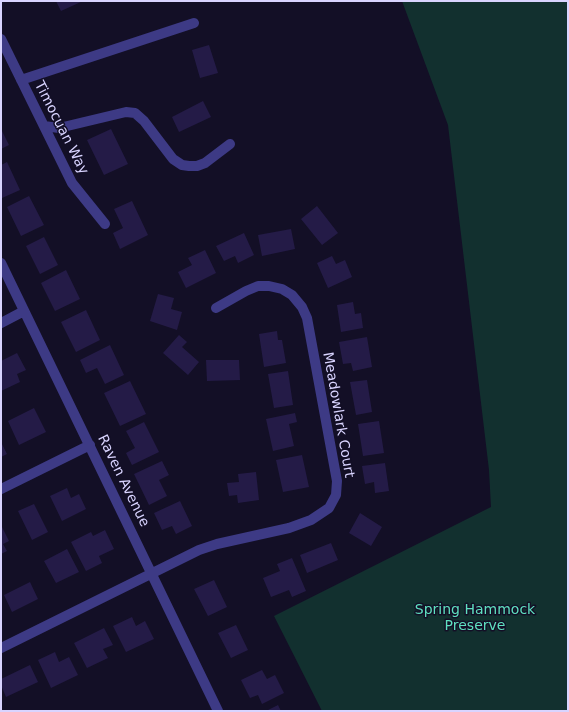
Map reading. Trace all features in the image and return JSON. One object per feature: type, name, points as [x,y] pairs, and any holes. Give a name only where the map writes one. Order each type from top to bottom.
[{"type":"street","points":[[21,80],[194,23]]},
{"type":"street","name":"Timocuan Way","points":[[1,39],[72,183],[105,224]]},
{"type":"street","points":[[44,126],[58,128],[126,112],[135,113],[144,121],[173,159],[182,165],[189,166],[197,166],[205,163],[230,144]]},
{"type":"street","name":"Raven Avenue","points":[[1,263],[218,711]]},
{"type":"street","name":"Meadowlark Court","points":[[1,648],[199,550],[217,544],[290,528],[311,520],[329,508],[336,496],[336,473],[307,318],[302,307],[292,296],[282,289],[269,286],[258,286],[216,308]]},
{"type":"street","points":[[1,322],[24,311]]},
{"type":"street","points":[[1,490],[90,445]]},
{"type":"green space","name":"Spring Hammock Preserve","points":[[402,1],[568,1],[568,711],[322,711],[274,616],[491,507],[489,470],[448,125]]},
{"type":"building","points":[[56,1],[83,1],[61,11]]},
{"type":"building","points":[[209,45],[218,73],[200,78],[192,50]]},
{"type":"building","points":[[203,101],[211,117],[179,132],[172,117]]},
{"type":"building","points":[[1,129],[9,145],[1,149]]},
{"type":"building","points":[[111,129],[128,164],[104,175],[87,140]]},
{"type":"building","points":[[7,162],[20,190],[2,198],[1,165]]},
{"type":"building","points":[[29,196],[44,225],[21,236],[7,207]]},
{"type":"building","points":[[132,201],[148,235],[120,249],[113,233],[123,228],[114,209]]},
{"type":"building","points":[[317,206],[338,233],[322,245],[301,219]]},
{"type":"building","points":[[291,229],[295,249],[262,256],[258,235]]},
{"type":"building","points":[[244,233],[254,255],[238,263],[235,256],[224,261],[216,246]]},
{"type":"building","points":[[44,237],[58,265],[40,274],[26,246]]},
{"type":"building","points":[[205,250],[216,273],[186,288],[178,272],[192,265],[188,258]]},
{"type":"building","points":[[332,256],[336,264],[345,260],[352,277],[328,288],[317,263]]},
{"type":"building","points":[[66,270],[80,299],[55,311],[41,283]]},
{"type":"building","points":[[158,294],[174,298],[171,309],[182,312],[177,330],[150,321]]},
{"type":"building","points":[[353,302],[355,314],[361,313],[363,328],[341,332],[337,305]]},
{"type":"building","points":[[86,310],[100,340],[76,352],[61,322]]},
{"type":"building","points":[[277,331],[278,340],[282,340],[286,363],[264,367],[259,334]]},
{"type":"building","points":[[179,335],[187,342],[182,347],[199,362],[188,375],[163,353]]},
{"type":"building","points":[[367,337],[372,367],[353,371],[351,363],[343,364],[339,342]]},
{"type":"building","points":[[110,345],[124,375],[105,384],[97,368],[86,373],[80,360]]},
{"type":"building","points":[[17,353],[26,370],[17,374],[20,382],[1,391],[1,361]]},
{"type":"building","points":[[206,360],[239,360],[240,380],[207,381]]},
{"type":"building","points":[[288,371],[293,405],[274,408],[268,374]]},
{"type":"building","points":[[367,380],[372,412],[356,415],[350,382]]},
{"type":"building","points":[[130,381],[146,414],[120,426],[104,393]]},
{"type":"building","points":[[34,408],[46,432],[19,445],[8,421]]},
{"type":"building","points":[[295,413],[297,422],[289,424],[294,446],[273,451],[266,419]]},
{"type":"building","points":[[379,421],[384,453],[363,456],[358,424]]},
{"type":"building","points":[[144,422],[159,452],[132,465],[126,453],[135,448],[126,431]]},
{"type":"building","points":[[1,442],[7,454],[1,457]]},
{"type":"building","points":[[302,455],[309,487],[283,492],[276,460]]},
{"type":"building","points":[[162,461],[169,475],[159,480],[167,496],[149,505],[134,474]]},
{"type":"building","points":[[385,463],[389,491],[375,493],[374,482],[365,484],[362,466]]},
{"type":"building","points":[[256,472],[259,500],[238,503],[237,495],[229,496],[227,483],[239,482],[238,474]]},
{"type":"building","points":[[67,488],[71,498],[79,494],[86,509],[62,521],[50,496]]},
{"type":"building","points":[[180,501],[192,526],[176,534],[172,526],[162,530],[154,513]]},
{"type":"building","points":[[34,504],[48,532],[32,540],[18,511]]},
{"type":"building","points":[[360,513],[382,527],[371,546],[349,533]]},
{"type":"building","points":[[1,525],[9,541],[3,544],[7,551],[1,554]]},
{"type":"building","points":[[105,530],[114,549],[99,556],[102,563],[86,571],[71,542],[91,532],[93,536]]},
{"type":"building","points":[[331,543],[338,560],[307,573],[300,555]]},
{"type":"building","points":[[67,549],[79,572],[56,583],[44,561]]},
{"type":"building","points":[[292,558],[306,591],[292,597],[289,590],[271,597],[263,578],[280,571],[277,564]]},
{"type":"building","points":[[214,580],[227,607],[208,616],[194,589]]},
{"type":"building","points":[[30,582],[38,599],[12,612],[4,595]]},
{"type":"building","points":[[132,617],[136,626],[145,621],[154,639],[126,652],[113,626]]},
{"type":"building","points":[[236,625],[248,650],[231,658],[218,633]]},
{"type":"building","points":[[104,628],[113,645],[103,649],[108,658],[87,668],[74,643]]},
{"type":"building","points":[[55,652],[59,662],[69,657],[78,675],[51,688],[38,660]]},
{"type":"building","points":[[30,665],[38,682],[6,697],[1,685],[1,679]]},
{"type":"building","points":[[262,670],[267,679],[275,675],[284,693],[262,704],[258,695],[250,698],[241,680]]},
{"type":"building","points":[[278,705],[281,711],[266,711]]}]
